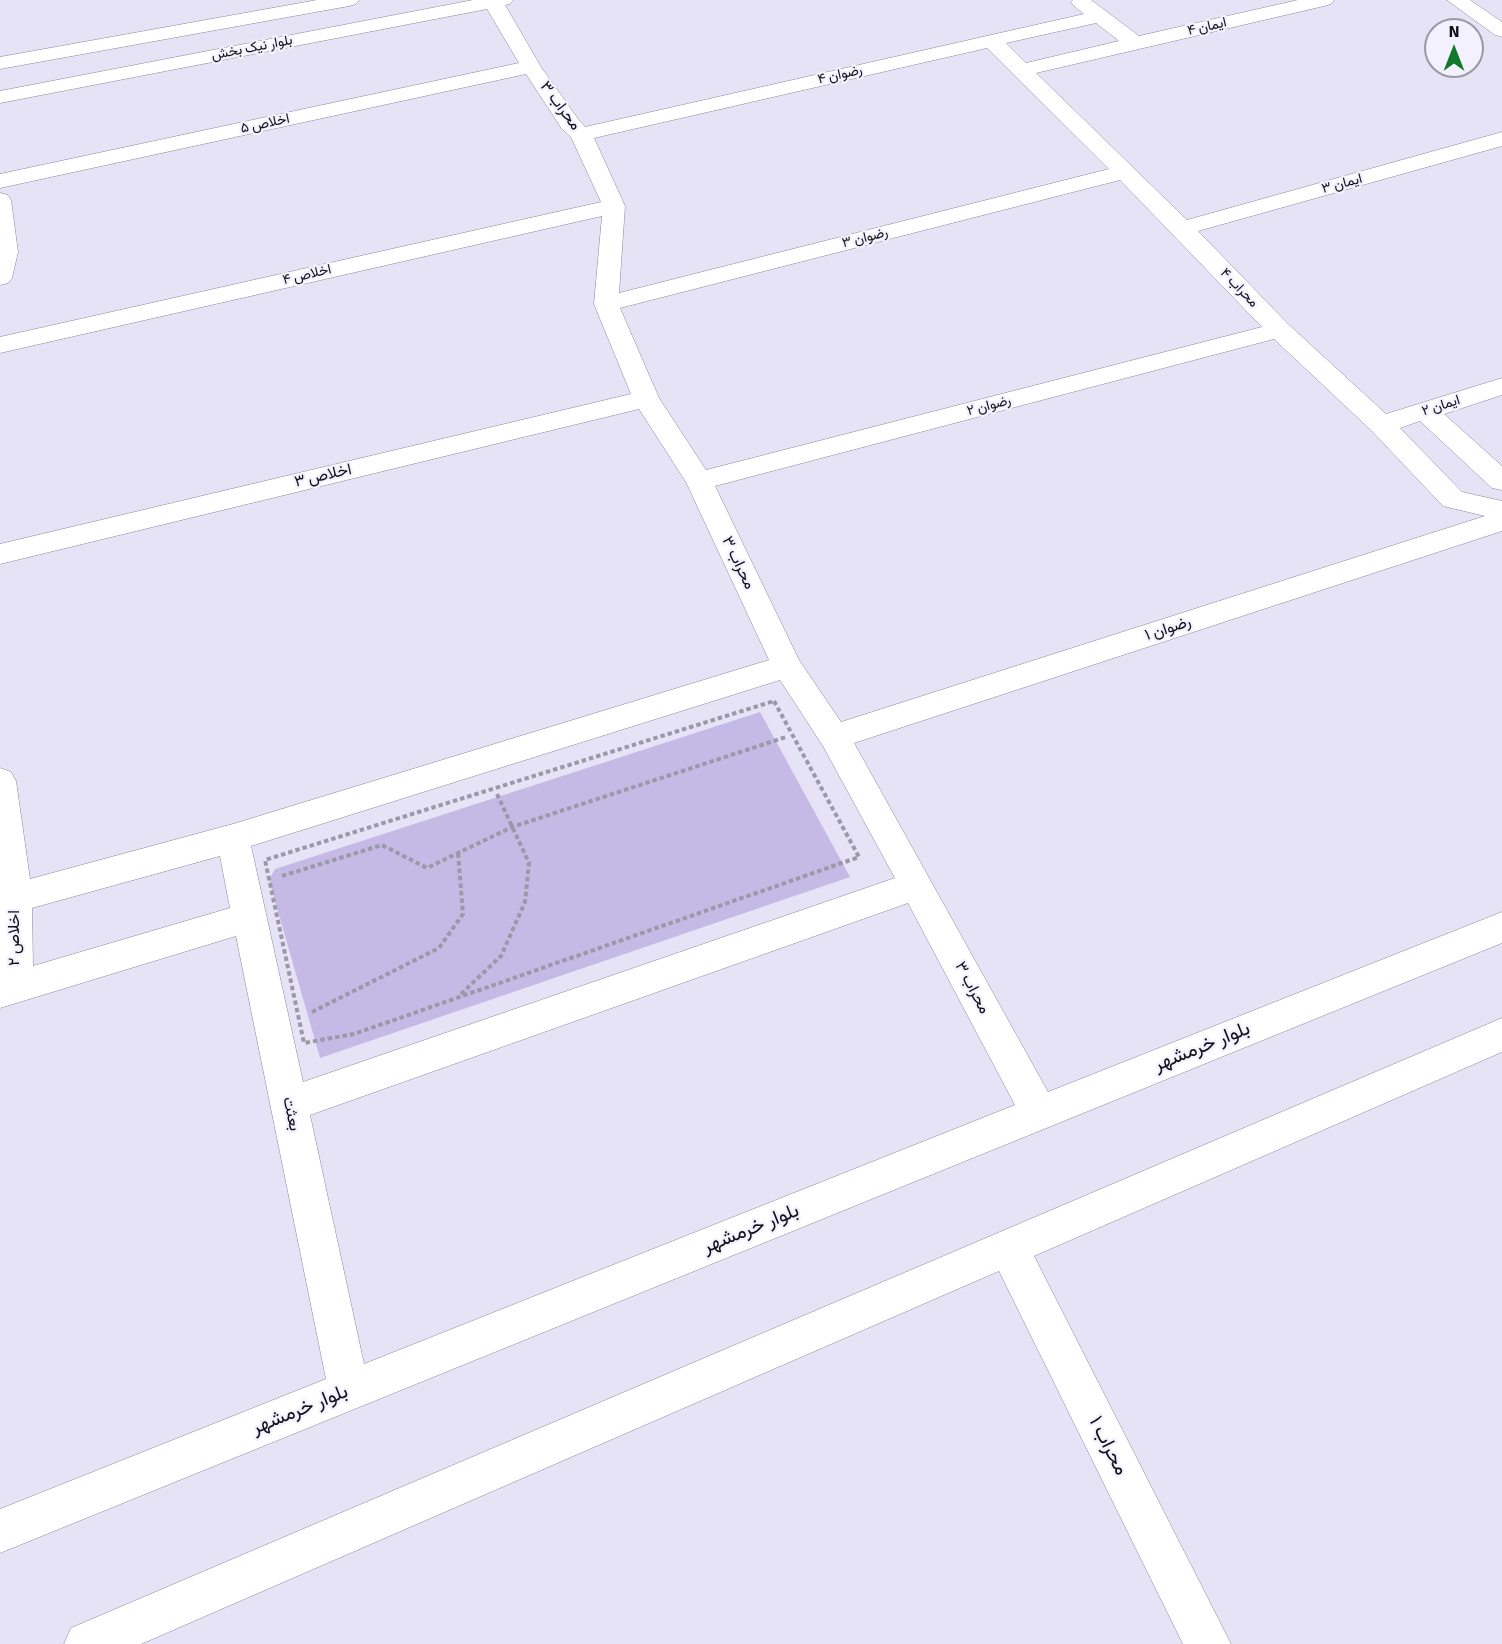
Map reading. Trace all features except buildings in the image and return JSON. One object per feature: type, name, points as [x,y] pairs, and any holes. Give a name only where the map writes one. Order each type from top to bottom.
[{"type":"street","name":"بلوار نیک بخش","points":[[0,63],[349,0]]},
{"type":"street","points":[[1079,0],[1135,43]]},
{"type":"street","name":"ایمان ۴","points":[[1021,70],[1324,0]]},
{"type":"street","points":[[1457,0],[1502,31]]},
{"type":"street","name":"بلوار نیک بخش","points":[[0,97],[498,1]]},
{"type":"street","name":"محراب ۳","points":[[498,1],[531,68],[570,124],[581,134],[614,206],[606,304],[646,399],[699,481],[787,666],[829,730],[1039,1113]]},
{"type":"street","name":"رضوان ۴","points":[[581,134],[1099,16]]},
{"type":"street","name":"محراب ۴","points":[[991,40],[1182,228],[1279,330],[1381,425],[1453,499],[1502,511]]},
{"type":"street","name":"اخلاص ۵","points":[[0,181],[531,68]]},
{"type":"street","name":"ایمان ۳","points":[[1182,228],[1502,140]]},
{"type":"street","name":"رضوان ۳","points":[[606,304],[1124,172]]},
{"type":"street","points":[[0,200],[3,253],[0,278]]},
{"type":"street","name":"اخلاص ۴","points":[[0,345],[614,206]]},
{"type":"street","name":"رضوان ۲","points":[[699,481],[1279,330]]},
{"type":"street","name":"ایمان ۲","points":[[1381,425],[1502,386]]},
{"type":"street","name":"اخلاص ۳","points":[[0,554],[646,399]]},
{"type":"street","points":[[1425,411],[1502,481]]},
{"type":"street","name":"رضوان ۱","points":[[829,730],[1502,521]]},
{"type":"street","points":[[15,898],[234,838],[488,775],[787,666]]},
{"type":"street","name":"اخلاص ۲","points":[[0,781],[15,898],[8,990]]},
{"type":"street","name":"بعثت","points":[[234,838],[254,894],[286,1024],[289,1105],[349,1390]]},
{"type":"street","points":[[289,1105],[916,885]]},
{"type":"street","points":[[8,990],[254,894]]},
{"type":"street","name":"بلوار خرمشهر","points":[[0,1531],[1502,927]]},
{"type":"street","points":[[87,1644],[1502,1035]]},
{"type":"street","name":"محراب ۱","points":[[1008,1247],[1208,1644]]},
{"type":"path","points":[[774,701],[792,735],[859,856],[354,1034],[304,1043],[286,1024],[254,894],[265,860],[488,775],[774,701]]},
{"type":"path","points":[[254,894],[382,845],[427,868],[512,827],[792,735],[829,730]]},
{"type":"path","points":[[459,997],[501,956],[525,902],[529,863],[488,775]]},
{"type":"path","points":[[286,1024],[439,948],[464,914],[459,853]]},
{"type":"shaded area","points":[[760,712],[850,877],[320,1058],[269,880],[275,869]]}]
